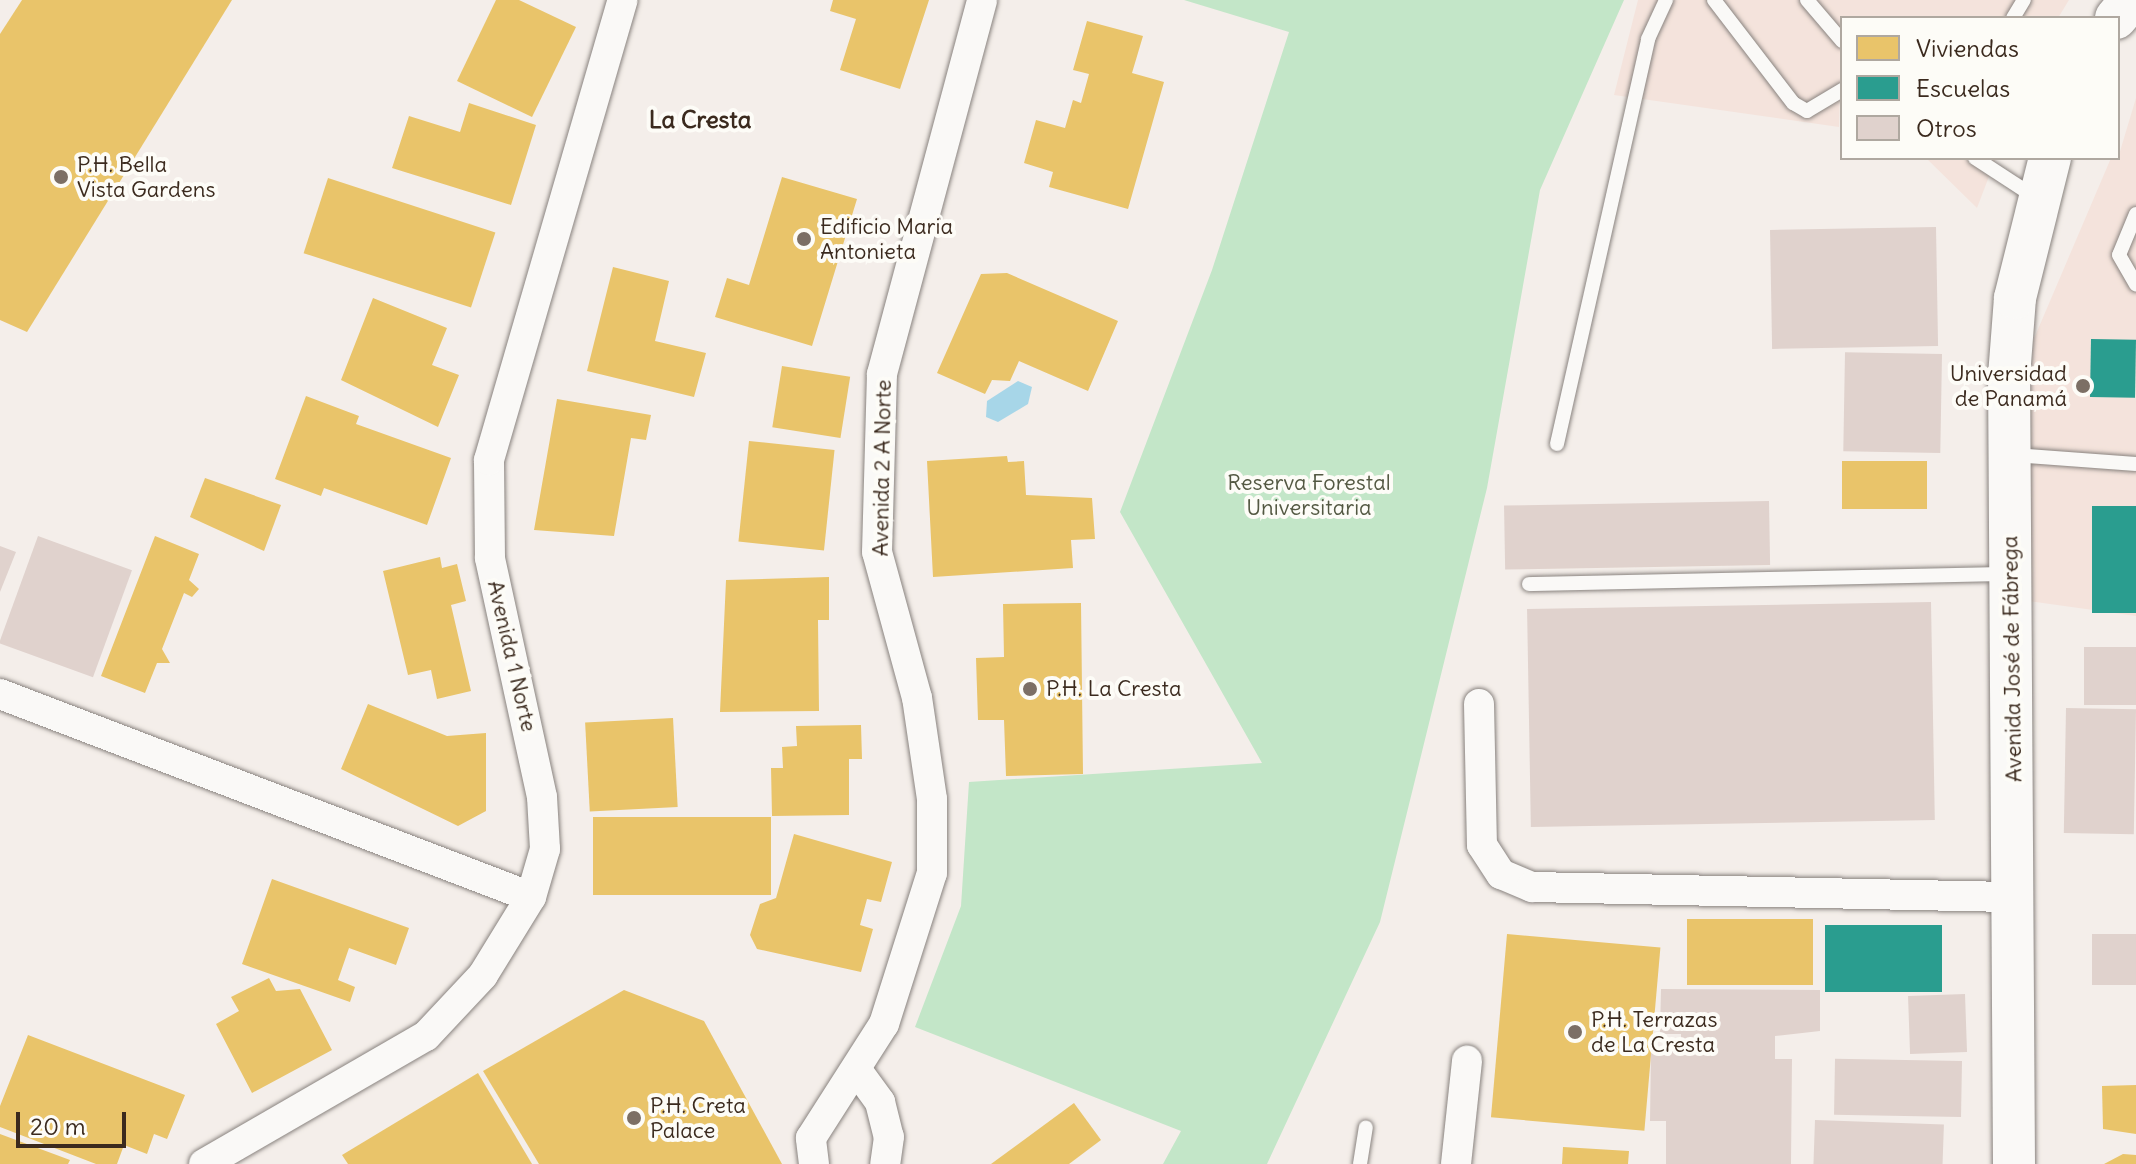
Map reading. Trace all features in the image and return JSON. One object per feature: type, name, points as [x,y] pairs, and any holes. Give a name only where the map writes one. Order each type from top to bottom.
[{"type":"street","name":"Avenida 1 Norte","points":[[204,1164],[426,1036],[483,975],[531,897],[545,849],[542,797],[490,558],[489,460],[623,0]]},
{"type":"street","name":"Avenida 2 A Norte","points":[[859,1073],[916,940],[932,873],[932,799],[917,698],[877,552],[882,374],[982,0]]},
{"type":"street","points":[[2118,16],[2131,0]]},
{"type":"street","name":"Avenida José de Fábrega","points":[[2014,1164],[2016,897],[2009,454],[2015,298],[2035,197],[2049,160]]},
{"type":"street","points":[[0,694],[531,897]]},
{"type":"street","points":[[1479,704],[1482,845],[1501,874],[1532,887],[2016,897]]},
{"type":"street","points":[[1456,1164],[1467,1061]]},
{"type":"street","points":[[814,1164],[811,1138],[830,1101],[859,1073],[880,1102],[889,1137],[885,1164]]},
{"type":"lane","points":[[1557,444],[1648,39],[1666,0]]},
{"type":"lane","points":[[1714,0],[1793,103],[1807,111],[1840,91]]},
{"type":"lane","points":[[1807,0],[1840,39]]},
{"type":"lane","points":[[1978,160],[2035,197]]},
{"type":"lane","points":[[2136,214],[2119,255],[2136,285]]},
{"type":"lane","points":[[2009,454],[2136,464]]},
{"type":"lane","points":[[1529,584],[2011,574]]},
{"type":"lane","points":[[1360,1164],[1366,1127]]},
{"type":"shaded area","points":[[1638,0],[2069,0],[2059,16],[1840,16],[1839,127],[1614,95]]},
{"type":"shaded area","name":"Universidad de Panamá","points":[[2136,98],[2136,616],[2028,601],[2028,431],[2033,341],[2110,160],[2120,160]]},
{"type":"shaded area","points":[[1928,160],[1995,160],[1977,208]]},
{"type":"green space","name":"Reserva Forestal Universitaria","points":[[1184,0],[1624,0],[1540,190],[1487,488],[1380,922],[1267,1164],[1163,1164],[1181,1131],[915,1027],[961,906],[969,782],[1262,763],[1120,512],[1212,270],[1289,32]]},
{"type":"water","points":[[1018,381],[1032,387],[1028,404],[998,422],[986,417],[987,401]]},
{"type":"building: Viviendas","name":"P.H. Bella Vista Gardens","points":[[22,0],[232,0],[27,332],[0,320],[0,34]]},
{"type":"building: Viviendas","points":[[496,0],[519,0],[576,27],[532,117],[457,81]]},
{"type":"building: Viviendas","points":[[833,0],[929,0],[900,89],[840,70],[856,19],[830,11]]},
{"type":"building: Viviendas","points":[[1087,21],[1143,36],[1132,73],[1164,82],[1128,209],[1049,187],[1053,172],[1024,163],[1036,120],[1065,128],[1073,100],[1081,103],[1089,74],[1073,70]]},
{"type":"building: Viviendas","points":[[469,103],[536,125],[511,205],[392,168],[409,116],[460,132]]},
{"type":"building: Viviendas","name":"Edificio Maria Antonieta","points":[[782,177],[857,199],[812,346],[715,317],[727,278],[749,285]]},
{"type":"building: Viviendas","points":[[328,178],[495,232],[471,308],[304,253]]},
{"type":"building: Viviendas","points":[[613,267],[669,281],[655,341],[706,353],[694,397],[587,371]]},
{"type":"building: Viviendas","points":[[1007,273],[1118,321],[1088,391],[1019,361],[1010,381],[992,380],[985,394],[937,373],[981,274]]},
{"type":"building: Viviendas","points":[[373,298],[447,328],[432,365],[459,375],[438,427],[341,380]]},
{"type":"building: Viviendas","points":[[782,366],[850,377],[840,438],[772,427]]},
{"type":"building: Viviendas","points":[[306,396],[359,416],[356,424],[451,458],[427,525],[324,488],[321,496],[275,479]]},
{"type":"building: Viviendas","points":[[557,399],[651,415],[646,440],[631,438],[614,536],[534,530]]},
{"type":"building: Viviendas","points":[[749,441],[835,450],[824,550],[738,541]]},
{"type":"building: Viviendas","points":[[1007,456],[1008,462],[1024,461],[1026,495],[1092,498],[1095,539],[1071,540],[1073,568],[933,577],[927,461]]},
{"type":"building: Viviendas","points":[[1842,461],[1927,461],[1927,509],[1842,509]]},
{"type":"building: Viviendas","points":[[205,478],[281,505],[264,551],[190,517]]},
{"type":"building: Viviendas","points":[[155,536],[199,554],[189,580],[199,589],[192,597],[184,593],[162,649],[170,663],[157,663],[145,693],[101,676]]},
{"type":"building: Viviendas","points":[[440,557],[442,568],[457,564],[466,601],[451,605],[471,691],[437,699],[431,670],[408,675],[383,571]]},
{"type":"building: Viviendas","points":[[829,577],[829,620],[818,620],[819,711],[720,712],[726,580]]},
{"type":"building: Viviendas","name":"P.H. La Cresta","points":[[1081,603],[1083,774],[1006,776],[1004,720],[978,720],[976,658],[1004,657],[1003,604]]},
{"type":"building: Viviendas","points":[[368,704],[447,736],[486,733],[486,811],[458,826],[341,769]]},
{"type":"building: Viviendas","points":[[673,718],[678,807],[590,811],[585,723]]},
{"type":"building: Viviendas","points":[[861,725],[862,759],[849,759],[849,815],[772,816],[771,768],[783,768],[782,747],[797,746],[796,726]]},
{"type":"building: Viviendas","points":[[593,817],[771,817],[771,895],[593,895]]},
{"type":"building: Viviendas","points":[[794,834],[892,862],[881,902],[867,899],[860,925],[873,929],[861,972],[757,949],[750,935],[760,904],[776,898]]},
{"type":"building: Viviendas","points":[[272,879],[409,928],[396,965],[349,948],[338,980],[355,987],[350,1002],[242,964]]},
{"type":"building: Viviendas","points":[[1687,919],[1813,919],[1813,985],[1687,985]]},
{"type":"building: Viviendas","name":"P.H. Terrazas de La Cresta","points":[[1507,934],[1660,947],[1644,1131],[1491,1117]]},
{"type":"building: Viviendas","points":[[269,978],[276,991],[300,989],[332,1050],[252,1093],[216,1024],[239,1011],[231,997]]},
{"type":"building: Viviendas","name":"P.H. Creta Palace","points":[[624,990],[704,1021],[782,1164],[539,1164],[483,1071]]},
{"type":"building: Viviendas","points":[[28,1035],[185,1095],[167,1139],[154,1134],[147,1154],[124,1145],[117,1164],[96,1164],[0,1127],[0,1106]]},
{"type":"building: Viviendas","points":[[478,1073],[532,1164],[348,1164],[342,1155]]},
{"type":"building: Viviendas","points":[[2136,1085],[2136,1134],[2103,1129],[2102,1086]]},
{"type":"building: Viviendas","points":[[1074,1103],[1101,1140],[1069,1164],[991,1164]]},
{"type":"building: Viviendas","points":[[0,1134],[70,1160],[68,1164],[0,1164]]},
{"type":"building: Viviendas","points":[[1563,1147],[1629,1151],[1628,1164],[1562,1164]]},
{"type":"building: Viviendas","points":[[2123,1154],[2136,1155],[2136,1164],[2104,1164]]},
{"type":"building: Escuelas","points":[[2091,339],[2136,340],[2135,398],[2090,397]]},
{"type":"building: Escuelas","points":[[2092,506],[2136,506],[2136,613],[2092,613]]},
{"type":"building: Escuelas","points":[[1825,925],[1942,925],[1942,992],[1825,992]]},
{"type":"building: Otros","points":[[1936,227],[1938,346],[1772,349],[1770,230]]},
{"type":"building: Otros","points":[[1845,352],[1942,354],[1940,453],[1843,451]]},
{"type":"building: Otros","points":[[1769,501],[1770,565],[1505,570],[1504,506]]},
{"type":"building: Otros","points":[[38,536],[132,570],[93,677],[0,643]]},
{"type":"building: Otros","points":[[0,546],[16,552],[0,592]]},
{"type":"building: Otros","points":[[1931,602],[1935,820],[1531,827],[1527,609]]},
{"type":"building: Otros","points":[[2084,647],[2136,647],[2136,705],[2084,705]]},
{"type":"building: Otros","points":[[2066,708],[2136,709],[2134,834],[2064,833]]},
{"type":"building: Otros","points":[[2092,934],[2136,934],[2136,985],[2092,985]]},
{"type":"building: Otros","points":[[1661,989],[1820,990],[1820,1031],[1775,1036],[1775,1059],[1792,1059],[1791,1164],[1666,1164],[1666,1121],[1650,1121],[1651,1050],[1681,1051],[1681,1034],[1660,1034]]},
{"type":"building: Otros","points":[[1965,994],[1967,1052],[1910,1054],[1908,996]]},
{"type":"building: Otros","points":[[1835,1059],[1962,1061],[1961,1117],[1834,1115]]},
{"type":"building: Otros","points":[[1815,1120],[1944,1125],[1943,1164],[1813,1164]]},
{"type":"place","name":"P.H. Bella Vista Gardens","points":[[61,177]]},
{"type":"place","name":"Edificio Maria Antonieta","points":[[804,239]]},
{"type":"place","name":"Universidad de Panamá","points":[[2083,386]]},
{"type":"place","name":"P.H. La Cresta","points":[[1030,689]]},
{"type":"place","name":"P.H. Terrazas de La Cresta","points":[[1575,1032]]},
{"type":"place","name":"P.H. Creta Palace","points":[[634,1118]]},
{"type":"district","name":"La Cresta","points":[[700,120]]}]
